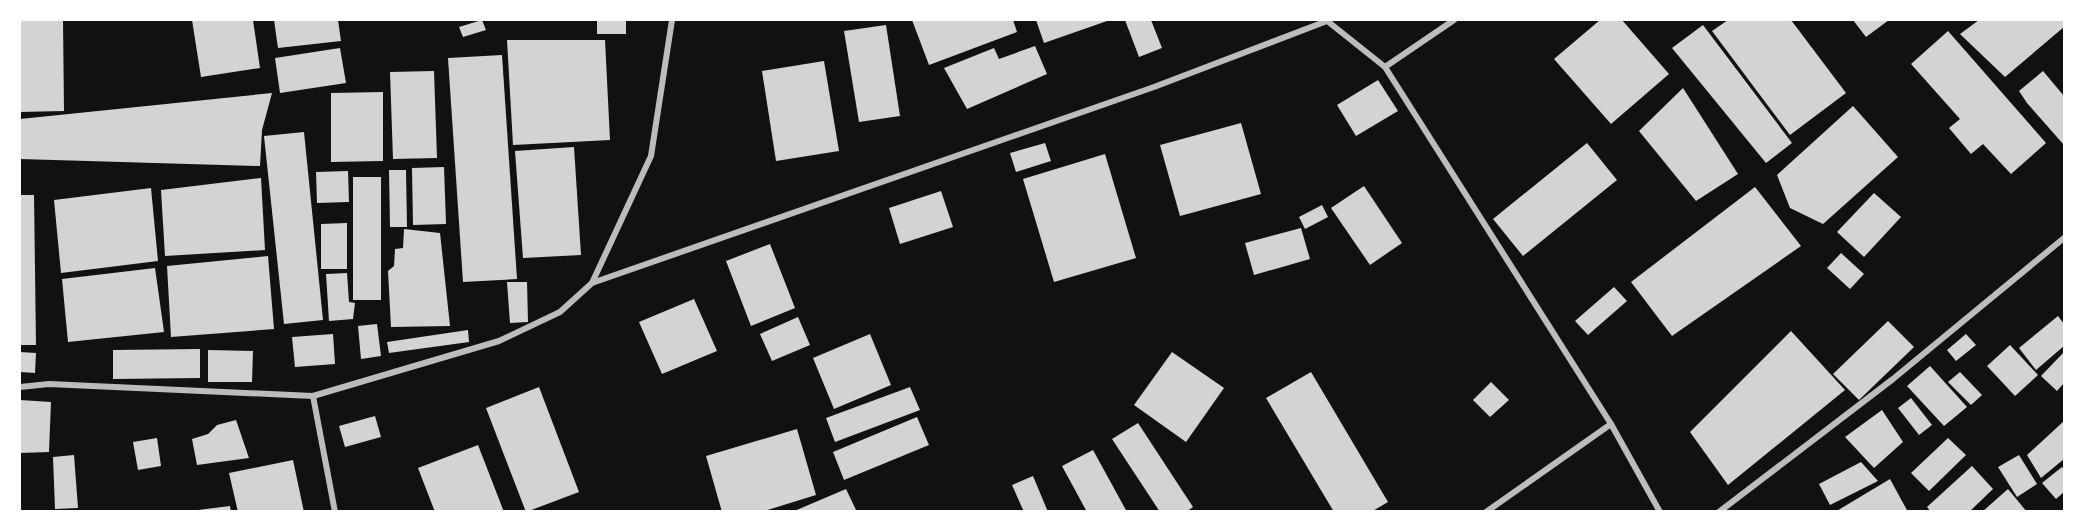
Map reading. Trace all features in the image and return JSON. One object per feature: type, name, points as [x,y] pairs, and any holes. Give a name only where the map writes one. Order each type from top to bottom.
[{"type":"street","points":[[20,387],[49,384],[313,396],[499,341],[560,312],[592,283],[651,156],[672,20]]},
{"type":"street","points":[[592,283],[1154,87],[1326,20],[1385,67],[1611,424],[1660,512]]},
{"type":"street","points":[[1385,67],[1454,20]]},
{"type":"street","points":[[1719,512],[1893,379],[2064,238]]},
{"type":"street","points":[[313,396],[335,512]]},
{"type":"street","points":[[1486,512],[1611,424]]},
{"type":"building","points":[[20,20],[63,20],[64,111],[20,112]]},
{"type":"building","points":[[192,20],[253,20],[260,68],[201,77]]},
{"type":"building","points":[[274,20],[338,20],[341,41],[278,48]]},
{"type":"building","points":[[482,20],[486,30],[463,37],[459,27]]},
{"type":"building","points":[[597,20],[626,20],[626,34],[597,34]]},
{"type":"building","points":[[912,20],[1013,20],[1017,32],[929,65]]},
{"type":"building","points":[[1036,20],[1110,20],[1044,43]]},
{"type":"building","points":[[1125,20],[1151,20],[1162,48],[1139,57]]},
{"type":"building","points":[[1600,20],[1622,20],[1669,74],[1611,124],[1554,59]]},
{"type":"building","points":[[1728,20],[1791,20],[1846,93],[1790,135],[1712,31]]},
{"type":"building","points":[[1853,20],[1889,20],[1866,37]]},
{"type":"building","points":[[1979,20],[2064,20],[2064,27],[2005,77],[1960,34]]},
{"type":"building","points":[[886,25],[900,116],[859,122],[844,31]]},
{"type":"building","points":[[1703,25],[1792,143],[1766,163],[1672,48]]},
{"type":"building","points":[[1948,31],[2046,143],[2011,174],[1983,144],[1971,154],[1949,128],[1960,119],[1911,64]]},
{"type":"building","points":[[507,40],[605,40],[610,140],[513,145]]},
{"type":"building","points":[[1035,46],[1047,74],[967,109],[944,68],[994,48],[999,59]]},
{"type":"building","points":[[340,48],[346,83],[280,93],[275,58]]},
{"type":"building","points":[[502,55],[517,279],[463,282],[448,58]]},
{"type":"building","points":[[824,61],[839,151],[776,161],[762,71]]},
{"type":"building","points":[[434,71],[437,158],[393,159],[390,72]]},
{"type":"building","points":[[2043,71],[2064,96],[2064,145],[2019,91]]},
{"type":"building","points":[[1378,80],[1398,111],[1356,136],[1337,105]]},
{"type":"building","points":[[1683,88],[1738,174],[1696,201],[1639,131]]},
{"type":"building","points":[[383,92],[383,161],[331,162],[331,93]]},
{"type":"building","points":[[272,93],[262,130],[260,166],[20,159],[20,119]]},
{"type":"building","points":[[1853,106],[1898,157],[1823,224],[1790,208],[1777,175]]},
{"type":"building","points":[[1241,123],[1261,194],[1180,216],[1160,145]]},
{"type":"building","points":[[304,132],[323,320],[284,324],[264,136]]},
{"type":"building","points":[[1045,143],[1051,161],[1016,172],[1010,153]]},
{"type":"building","points":[[1587,143],[1617,180],[1523,256],[1493,219]]},
{"type":"building","points":[[574,147],[581,255],[523,258],[515,151]]},
{"type":"building","points":[[1105,154],[1136,258],[1054,282],[1023,179]]},
{"type":"building","points":[[444,167],[446,224],[413,225],[412,168]]},
{"type":"building","points":[[389,170],[406,170],[407,227],[390,227]]},
{"type":"building","points":[[348,171],[349,202],[317,203],[316,172]]},
{"type":"building","points":[[353,177],[381,177],[381,300],[353,300]]},
{"type":"building","points":[[261,178],[265,250],[165,256],[161,190]]},
{"type":"building","points":[[1364,186],[1402,243],[1370,265],[1331,208]]},
{"type":"building","points":[[1755,187],[1801,246],[1672,336],[1631,282]]},
{"type":"building","points":[[151,188],[158,261],[61,273],[54,200]]},
{"type":"building","points":[[941,191],[953,227],[900,244],[889,208]]},
{"type":"building","points":[[1874,193],[1901,217],[1864,257],[1837,232]]},
{"type":"building","points":[[20,195],[34,195],[36,345],[20,345]]},
{"type":"building","points":[[1322,205],[1328,217],[1305,229],[1299,217]]},
{"type":"building","points":[[347,223],[347,269],[321,269],[321,224]]},
{"type":"building","points":[[1301,228],[1310,259],[1254,275],[1245,243]]},
{"type":"building","points":[[404,229],[440,233],[450,326],[391,327],[388,271],[394,266],[395,249],[403,248]]},
{"type":"building","points":[[770,244],[795,308],[751,326],[726,261]]},
{"type":"building","points":[[1841,253],[1864,274],[1850,289],[1827,268]]},
{"type":"building","points":[[268,256],[274,329],[171,337],[167,266]]},
{"type":"building","points":[[155,268],[164,332],[68,342],[62,279]]},
{"type":"building","points":[[347,273],[349,302],[355,303],[353,319],[329,321],[326,274]]},
{"type":"building","points":[[507,282],[527,282],[528,322],[510,323]]},
{"type":"building","points":[[1614,287],[1627,301],[1588,335],[1575,321]]},
{"type":"building","points":[[694,299],[717,351],[662,374],[639,322]]},
{"type":"building","points":[[2058,316],[2064,324],[2064,346],[2036,370],[2019,348]]},
{"type":"building","points":[[798,317],[810,345],[772,361],[760,334]]},
{"type":"building","points":[[1888,321],[1914,347],[1859,400],[1833,374]]},
{"type":"building","points":[[377,324],[381,356],[361,359],[358,326]]},
{"type":"building","points":[[468,330],[469,342],[389,353],[387,342]]},
{"type":"building","points":[[1791,331],[1845,390],[1728,485],[1690,432]]},
{"type":"building","points":[[333,334],[335,364],[295,367],[292,337]]},
{"type":"building","points":[[870,334],[891,385],[834,409],[813,358]]},
{"type":"building","points":[[1966,334],[1976,345],[1956,361],[1947,350]]},
{"type":"building","points":[[2010,345],[2038,375],[2015,396],[1987,366]]},
{"type":"building","points":[[200,349],[200,378],[113,379],[113,350]]},
{"type":"building","points":[[208,350],[253,351],[252,382],[208,382]]},
{"type":"building","points":[[20,352],[36,353],[35,373],[20,372]]},
{"type":"building","points":[[1172,352],[1224,388],[1186,442],[1134,405]]},
{"type":"building","points":[[2064,352],[2064,383],[2057,391],[2041,376]]},
{"type":"building","points":[[1930,366],[1967,407],[1944,426],[1907,386]]},
{"type":"building","points":[[1311,372],[1388,502],[1371,512],[1334,512],[1266,398]]},
{"type":"building","points":[[1960,372],[1982,395],[1971,405],[1948,382]]},
{"type":"building","points":[[1491,382],[1509,400],[1490,417],[1473,400]]},
{"type":"building","points":[[539,387],[579,492],[526,512],[486,408]]},
{"type":"building","points":[[910,387],[920,410],[835,442],[826,418]]},
{"type":"building","points":[[1911,398],[1932,425],[1919,435],[1898,408]]},
{"type":"building","points":[[20,400],[51,402],[49,452],[20,453]]},
{"type":"building","points":[[1882,410],[1903,442],[1874,468],[1845,437]]},
{"type":"building","points":[[375,416],[381,437],[345,447],[339,426]]},
{"type":"building","points":[[917,417],[929,445],[844,480],[833,452]]},
{"type":"building","points":[[236,420],[249,458],[197,465],[192,439],[208,434],[217,425]]},
{"type":"building","points":[[2064,421],[2064,459],[2041,478],[2027,455]]},
{"type":"building","points":[[1138,423],[1193,507],[1186,512],[1160,512],[1112,439]]},
{"type":"building","points":[[797,429],[816,495],[761,512],[722,512],[706,456]]},
{"type":"building","points":[[157,438],[161,466],[138,470],[133,442]]},
{"type":"building","points":[[1948,438],[1966,455],[1929,491],[1911,473]]},
{"type":"building","points":[[478,445],[504,512],[435,512],[418,468]]},
{"type":"building","points":[[1093,450],[1127,512],[1087,512],[1062,466]]},
{"type":"building","points":[[74,455],[78,508],[55,509],[53,457]]},
{"type":"building","points":[[2019,455],[2037,484],[2017,497],[1998,467]]},
{"type":"building","points":[[293,460],[304,512],[238,512],[229,473]]},
{"type":"building","points":[[1861,462],[1878,481],[1830,505],[1819,484]]},
{"type":"building","points":[[1972,466],[1993,489],[1969,512],[1931,512],[1927,507]]},
{"type":"building","points":[[2062,467],[2064,492],[2056,499],[2042,483]]},
{"type":"building","points":[[1033,476],[1048,512],[1024,512],[1012,485]]},
{"type":"building","points":[[1890,479],[1908,512],[1835,512]]},
{"type":"building","points":[[846,489],[857,512],[792,512]]},
{"type":"building","points":[[2008,489],[2027,512],[1982,512]]},
{"type":"building","points":[[230,506],[231,512],[198,512],[198,510]]}]
